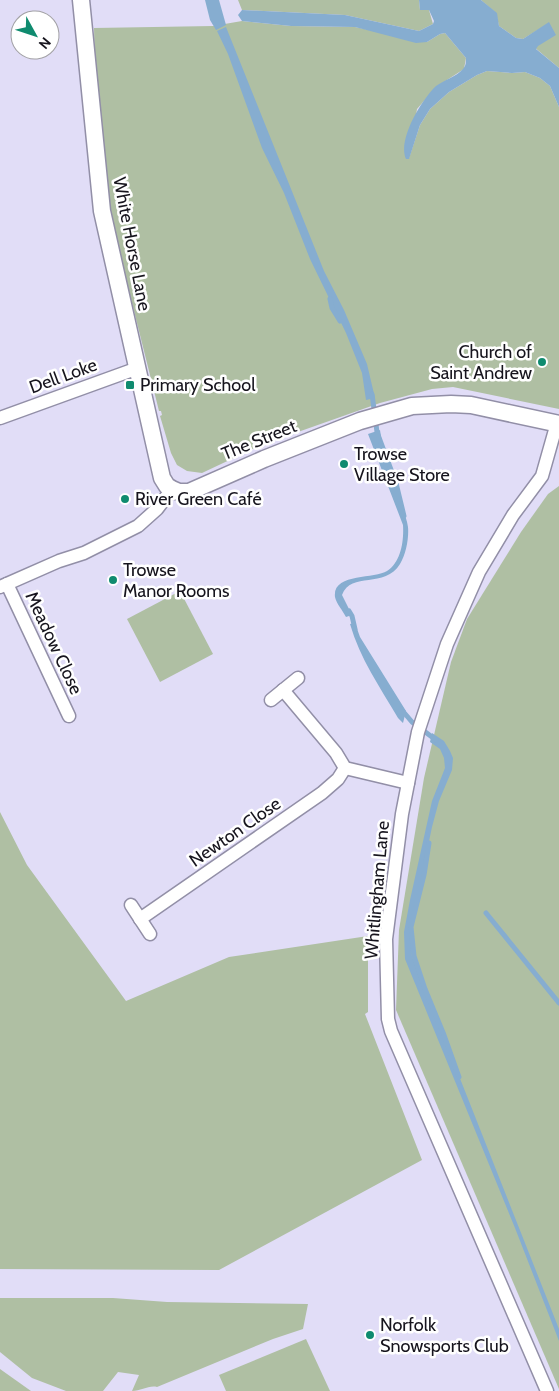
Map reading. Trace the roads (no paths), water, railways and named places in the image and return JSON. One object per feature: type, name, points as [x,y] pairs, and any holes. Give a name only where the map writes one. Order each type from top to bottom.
[{"type":"street","name":"White Horse Lane","points":[[81,0],[102,211],[162,478],[167,486],[172,489]]},
{"type":"street","name":"Dell Loke","points":[[0,418],[138,368]]},
{"type":"street","name":"The Street","points":[[172,489],[179,492],[193,490],[229,473],[360,421],[412,406],[471,405],[558,424]]},
{"type":"street","name":"Whitlingham Lane","points":[[547,1391],[390,1031],[386,940],[397,849],[419,727],[447,644],[479,572],[513,514],[542,476],[558,424]]},
{"type":"street","points":[[3,586],[59,561],[84,553],[138,526],[157,509],[172,489]]},
{"type":"street","name":"Meadow Close","points":[[3,586],[69,716]]},
{"type":"street","points":[[271,700],[298,678]]},
{"type":"street","points":[[283,690],[336,753],[345,768],[408,783]]},
{"type":"street","name":"Newton Close","points":[[140,919],[322,793],[338,779],[345,768]]},
{"type":"street","points":[[131,906],[150,934]]},
{"type":"water","points":[[205,0],[219,0],[226,25],[216,30],[210,20]]},
{"type":"water","points":[[419,0],[481,0],[497,13],[499,26],[516,38],[523,39],[549,22],[556,35],[536,49],[559,68],[559,107],[550,86],[540,78],[525,72],[487,71],[449,92],[430,109],[420,125],[409,159],[406,159],[404,151],[408,131],[424,100],[436,86],[457,74],[465,65],[466,58],[445,33],[427,42],[416,43],[355,27],[291,26],[242,21],[238,15],[242,10],[345,15],[419,31],[433,24],[434,21],[429,10],[420,10]]},
{"type":"water","points":[[226,27],[324,271],[344,310],[367,364],[375,398],[366,400],[362,373],[346,333],[310,259],[284,193],[262,148],[228,54],[217,31]]},
{"type":"water","points":[[380,430],[386,457],[407,524],[407,546],[400,564],[394,572],[386,576],[360,581],[346,588],[342,595],[352,615],[346,617],[335,597],[336,589],[340,584],[347,580],[387,571],[396,562],[401,551],[403,525],[368,434]]},
{"type":"water","points":[[355,623],[360,637],[406,711],[403,723],[398,718],[359,649],[350,624]]},
{"type":"water","points":[[432,733],[444,741],[450,751],[453,758],[452,770],[439,801],[432,827],[410,932],[412,957],[559,1329],[559,1341],[405,959],[404,932],[410,900],[432,801],[445,768],[444,758],[440,749],[430,742]]},
{"type":"waterway","points":[[330,299],[332,308],[340,321]]},
{"type":"waterway","points":[[372,394],[377,432],[396,483],[404,516]]},
{"type":"waterway","points":[[349,611],[355,629]]},
{"type":"waterway","points":[[401,709],[412,722],[436,740]]},
{"type":"waterway","points":[[429,843],[424,875],[411,927],[414,956],[459,1077]]},
{"type":"waterway","points":[[486,913],[559,1003]]},
{"type":"place","name":"Church of Saint Andrew","points":[[542,362]]},
{"type":"place","name":"Primary School","points":[[130,385]]},
{"type":"place","name":"Trowse Village Store","points":[[344,464]]},
{"type":"place","name":"River Green Café","points":[[125,499]]},
{"type":"place","name":"Trowse Manor Rooms","points":[[113,580]]},
{"type":"place","name":"Norfolk Snowsports Club","points":[[370,1335]]}]
